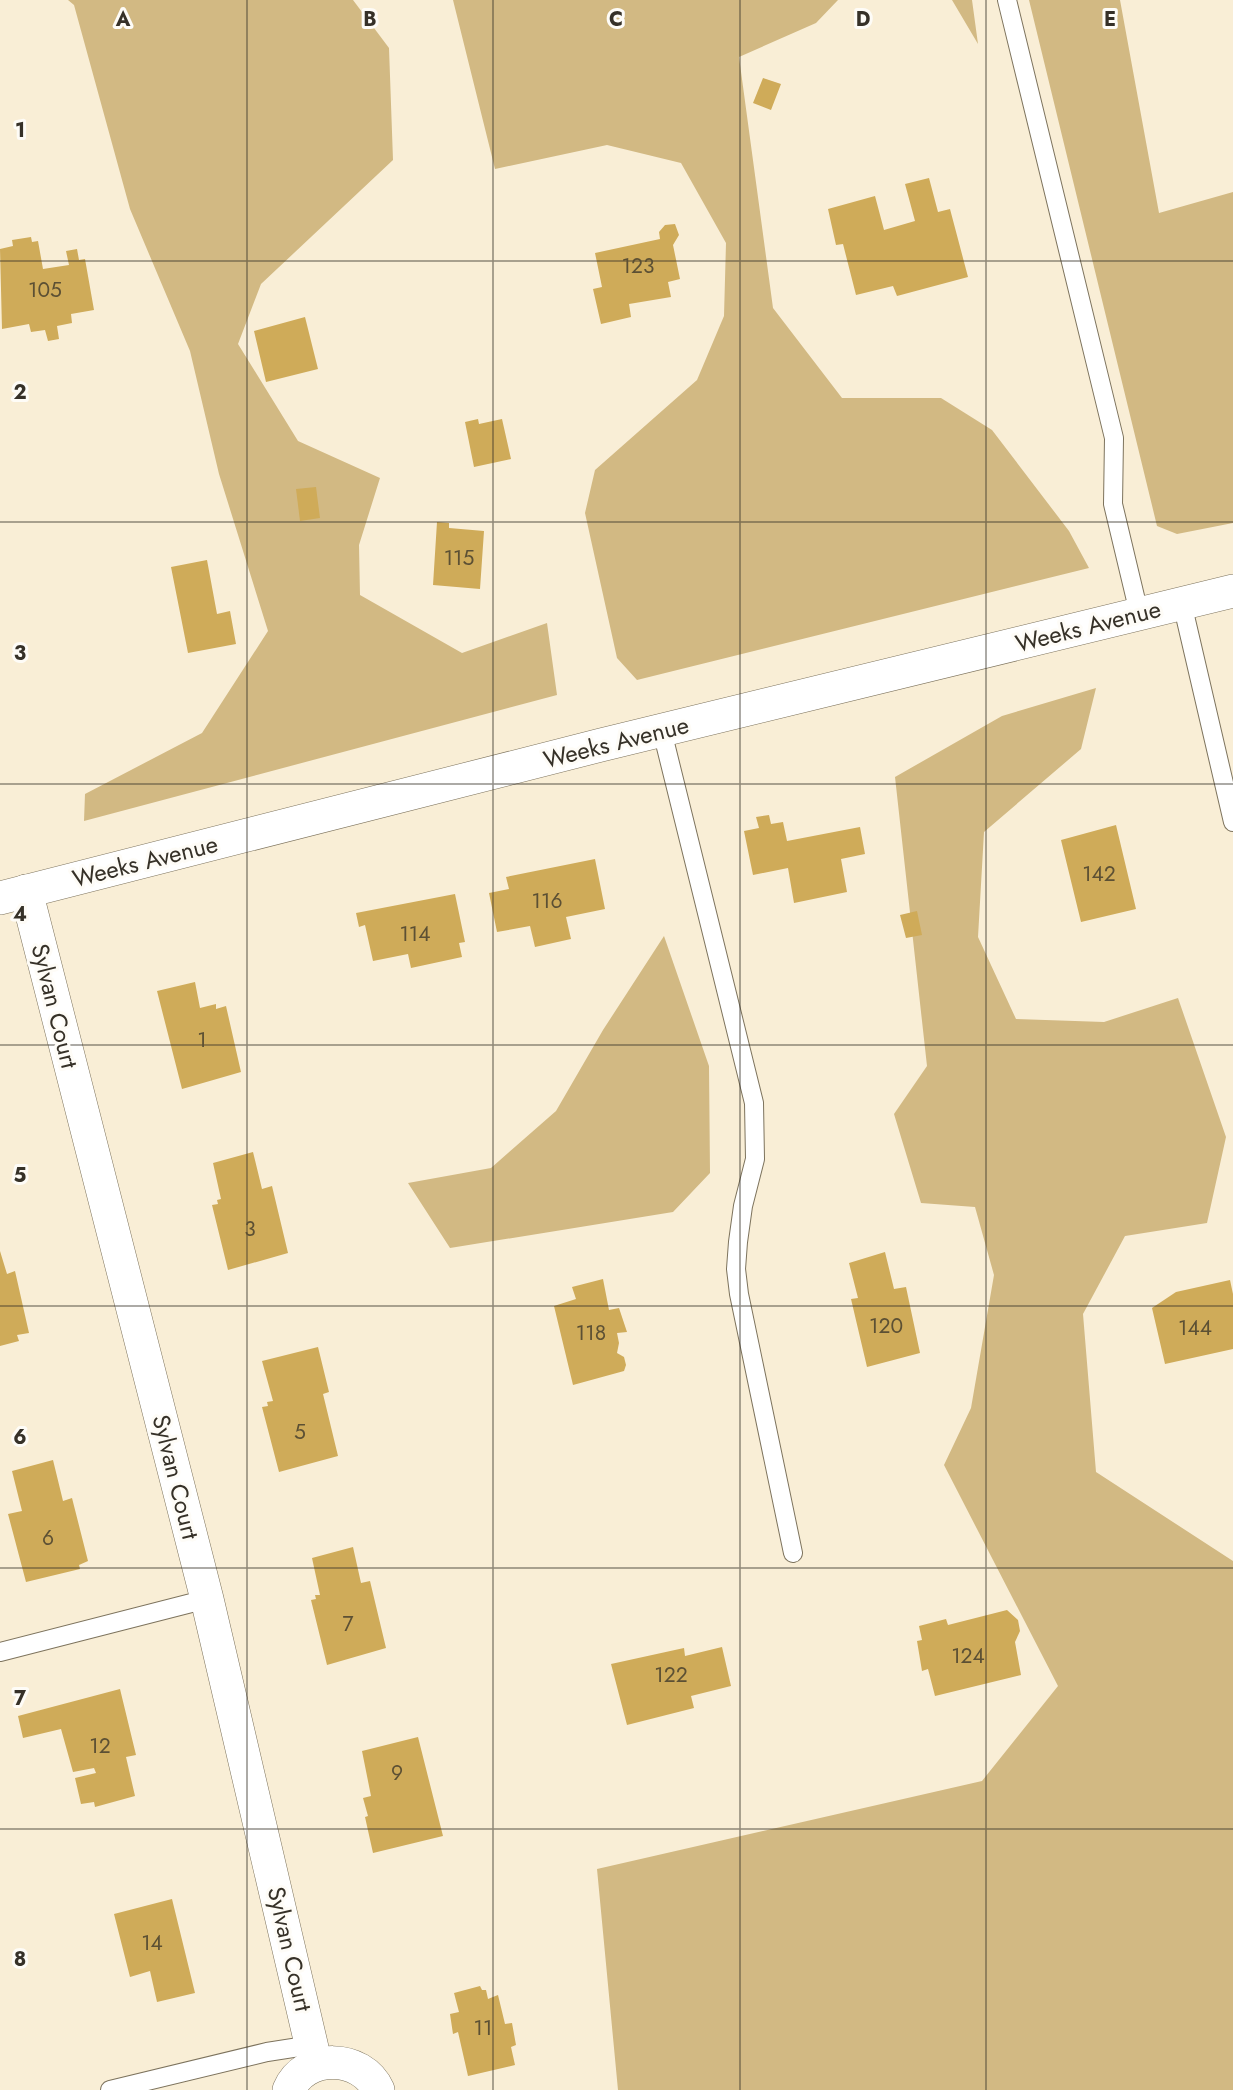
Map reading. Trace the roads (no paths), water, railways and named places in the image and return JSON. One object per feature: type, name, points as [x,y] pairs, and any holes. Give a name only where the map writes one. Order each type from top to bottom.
[{"type":"street","name":"Weeks Avenue","points":[[13,895],[662,731],[1233,591]]},
{"type":"street","name":"Sylvan Court","points":[[13,895],[207,1599],[314,2055]]},
{"type":"street","points":[[289,2090],[291,2084],[314,2055],[333,2062],[350,2064],[365,2073],[378,2090]]},
{"type":"lane","points":[[1007,0],[1114,438],[1113,504],[1139,614]]},
{"type":"lane","points":[[1182,603],[1233,822]]},
{"type":"lane","points":[[662,731],[754,1103],[754,1159],[743,1206],[736,1269],[739,1294],[793,1553]]},
{"type":"lane","points":[[0,1652],[207,1599]]},
{"type":"lane","points":[[111,2090],[267,2052],[314,2055]]}]
